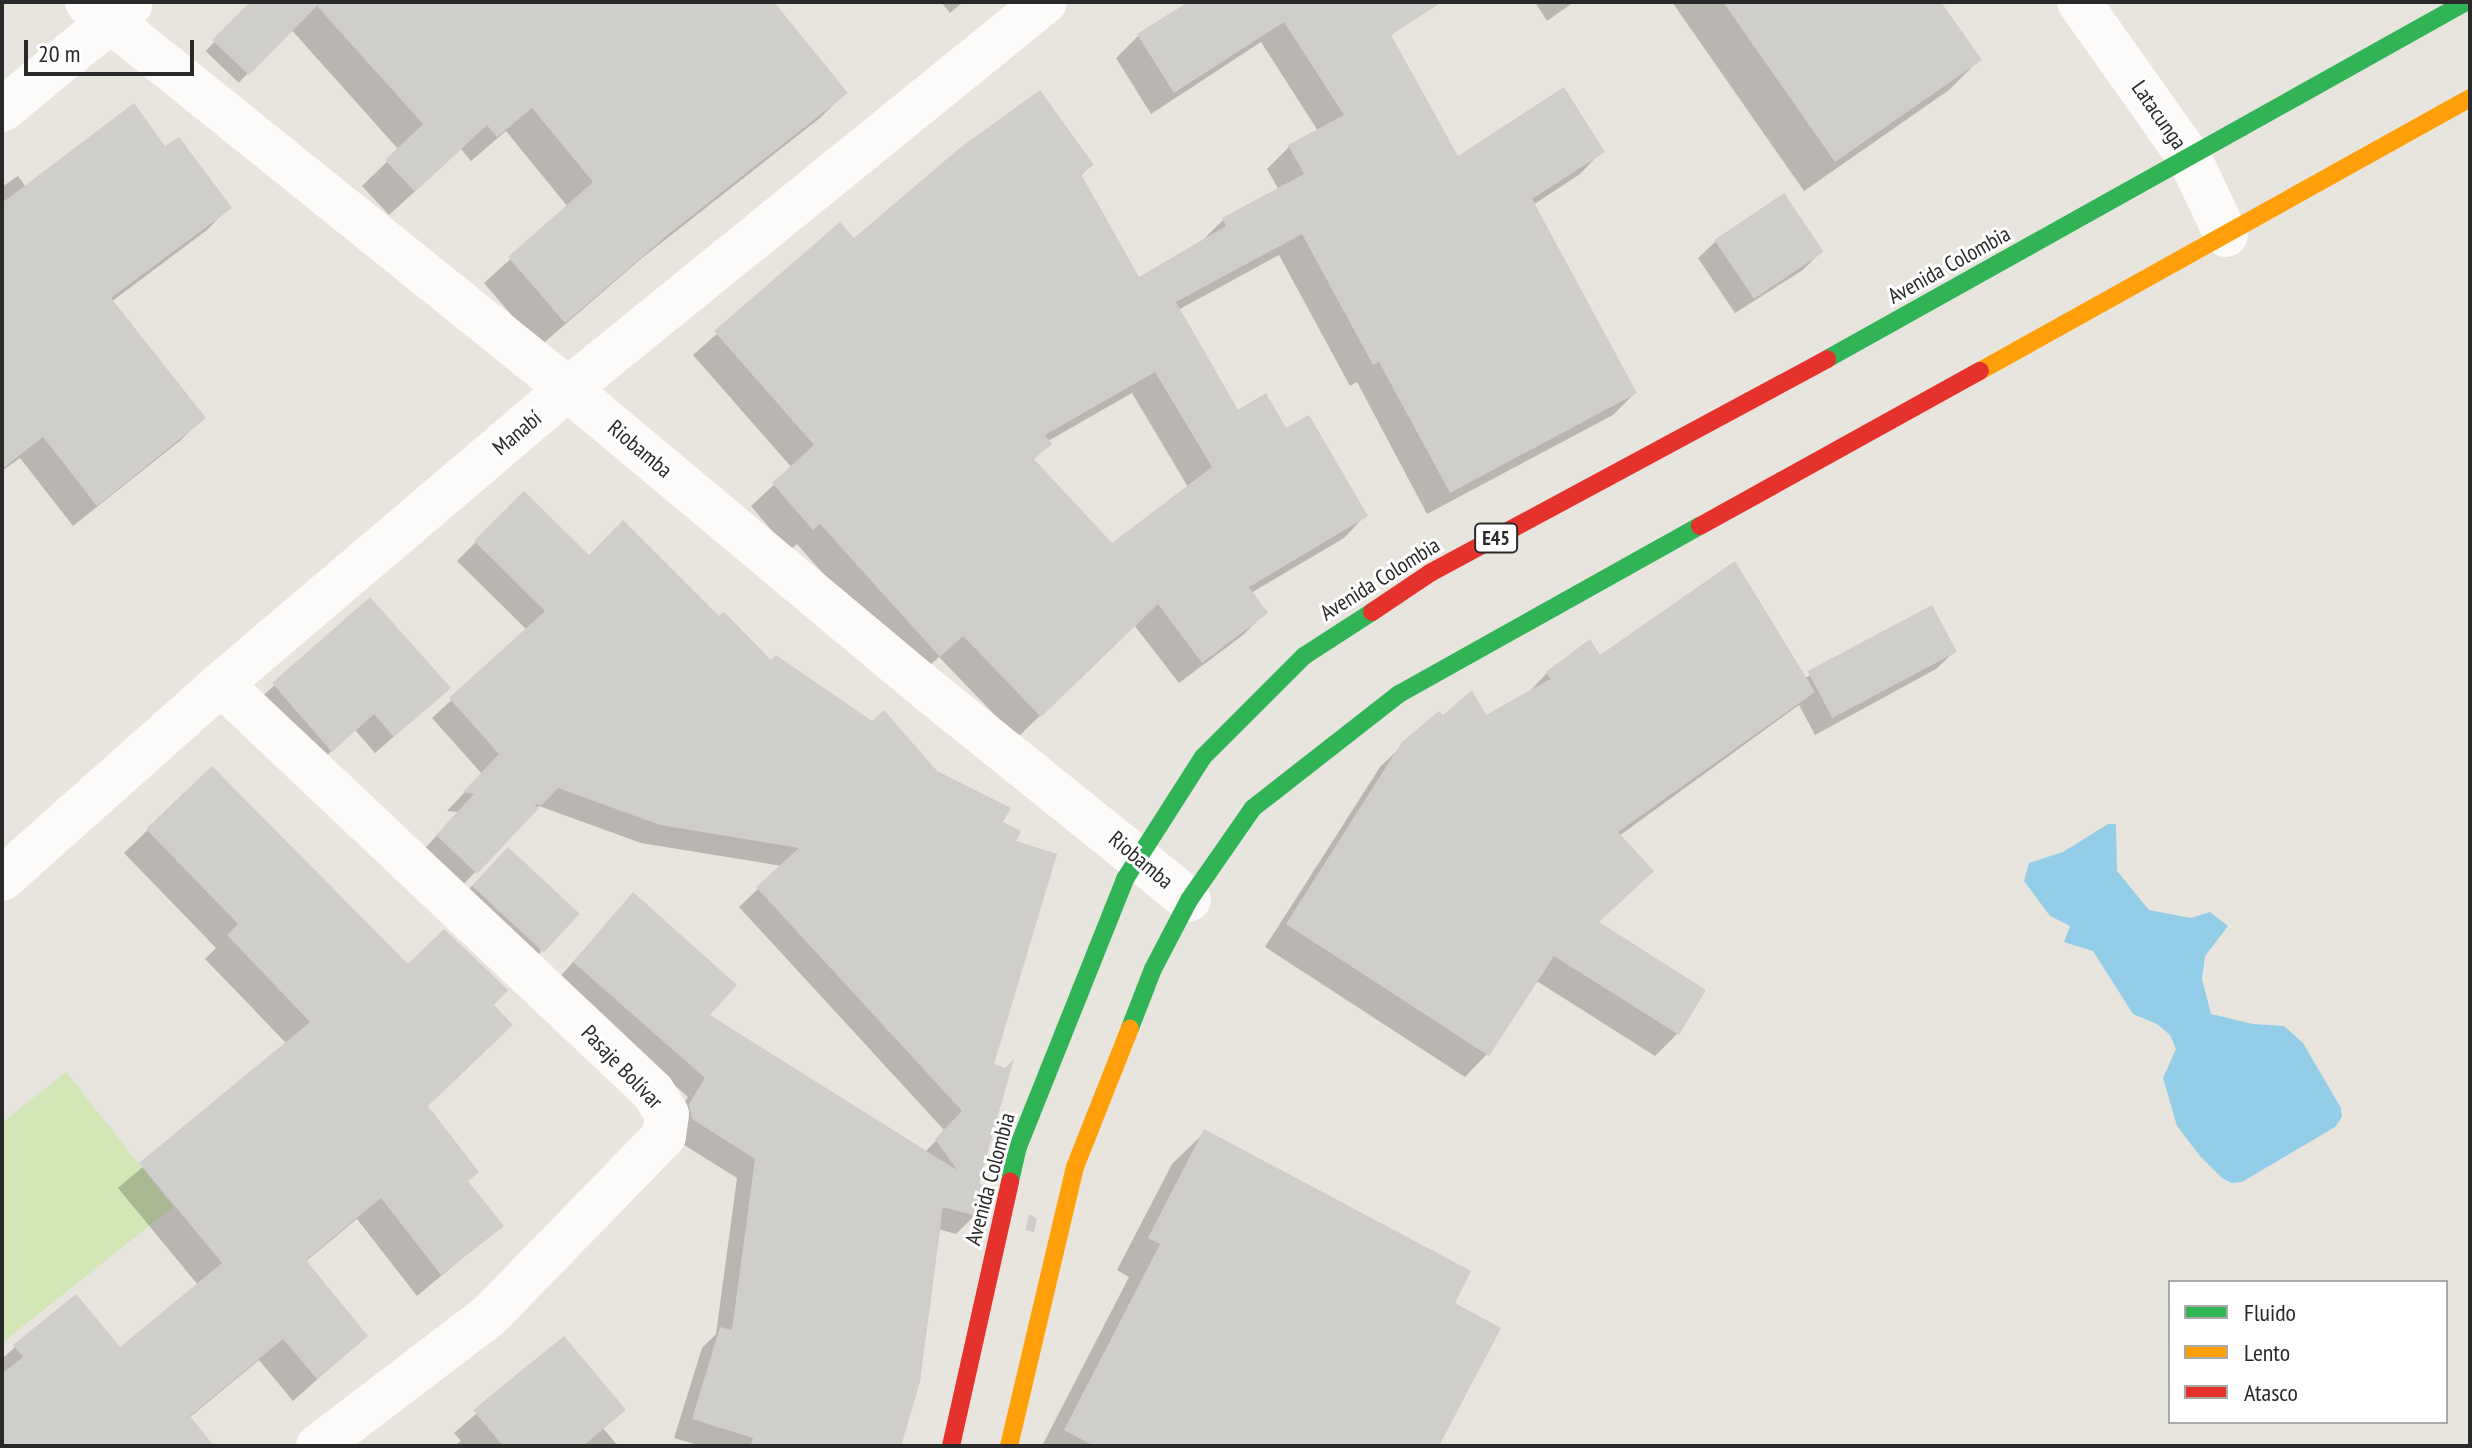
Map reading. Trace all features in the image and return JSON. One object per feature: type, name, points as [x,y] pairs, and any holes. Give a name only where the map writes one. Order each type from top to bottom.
[{"type":"main road","name":"Avenida Colombia","points":[[951,1446],[1018,1147],[1125,879],[1203,757],[1316,648],[1430,573],[2190,159],[2466,2]]},
{"type":"main road","points":[[1009,1446],[1075,1167],[1153,969],[1189,900],[1253,808],[1399,694],[2470,98]]},
{"type":"street","name":"Manabí","points":[[2,879],[221,684],[568,389],[1045,2]]},
{"type":"street","name":"Latacunga","points":[[2079,2],[2190,159],[2226,235]]},
{"type":"street","name":"Riobamba","points":[[110,9],[927,689],[1140,857],[1189,900]]},
{"type":"street","points":[[2,110],[110,9]]},
{"type":"street","name":"Pasaje Bolívar","points":[[221,684],[653,1092],[667,1114],[664,1136],[490,1315],[318,1446]]},
{"type":"green space","points":[[66,1072],[173,1207],[2,1343],[2,1123]]},
{"type":"water","points":[[2108,824],[2116,824],[2117,871],[2149,910],[2191,918],[2210,912],[2228,926],[2205,956],[2202,979],[2211,1014],[2253,1024],[2284,1026],[2303,1043],[2341,1108],[2342,1117],[2335,1127],[2242,1182],[2231,1183],[2222,1178],[2177,1126],[2163,1078],[2176,1049],[2170,1035],[2157,1024],[2133,1014],[2093,951],[2064,942],[2070,926],[2050,916],[2024,881],[2029,863],[2063,852]]},
{"type":"building","points":[[250,2],[774,2],[848,93],[670,233],[565,323],[508,257],[593,182],[532,108],[497,137],[487,125],[415,192],[385,160],[423,124],[317,6],[249,75],[212,40]]},
{"type":"building","points":[[1188,2],[1442,2],[1391,35],[1458,156],[1564,87],[1605,152],[1532,199],[1637,393],[1450,493],[1379,362],[1373,365],[1302,234],[1176,302],[1238,410],[1266,393],[1286,428],[1309,415],[1368,516],[1249,587],[1268,613],[1202,663],[1158,604],[1041,717],[963,636],[940,657],[820,524],[813,530],[772,483],[814,445],[714,331],[840,222],[854,238],[961,147],[1040,90],[1094,165],[1081,174],[1139,277],[1226,226],[1222,218],[1304,174],[1288,145],[1344,115],[1284,22],[1174,93],[1137,34]],"holes":[[[1155,372],[1212,467],[1112,543],[1034,459],[1052,444],[1045,435]]]},
{"type":"building","points":[[1723,2],[1941,2],[1982,60],[1835,162]]},
{"type":"building","points":[[134,103],[165,146],[179,137],[232,208],[111,298],[206,418],[97,506],[43,437],[2,469],[2,203]]},
{"type":"building","points":[[1784,193],[1824,252],[1754,299],[1714,240]]},
{"type":"building","points":[[524,491],[589,555],[623,520],[719,616],[724,612],[771,660],[776,655],[872,721],[884,710],[937,771],[1011,808],[1003,822],[1021,831],[1016,841],[1057,854],[994,1064],[1005,1068],[1014,1059],[979,1183],[984,1186],[977,1216],[943,1207],[920,1382],[901,1446],[750,1446],[753,1438],[692,1419],[720,1327],[732,1330],[755,1159],[692,1119],[689,1104],[705,1078],[573,962],[633,892],[737,985],[710,1015],[957,1170],[935,1139],[962,1111],[756,887],[799,848],[660,825],[558,788],[542,805],[534,804],[539,808],[477,874],[436,835],[474,794],[463,792],[499,754],[449,698],[545,611],[474,541]]},
{"type":"building","points":[[1735,561],[1815,692],[1618,832],[1654,871],[1599,922],[1706,990],[1679,1035],[1554,956],[1489,1056],[1286,924],[1402,742],[1439,711],[1443,715],[1472,690],[1486,715],[1550,679],[1546,672],[1590,639],[1600,655]]},
{"type":"building","points":[[370,597],[451,688],[394,737],[374,714],[332,752],[272,683]]},
{"type":"building","points":[[1932,605],[1957,652],[1832,718],[1808,671]]},
{"type":"building","points":[[212,766],[408,964],[444,929],[508,990],[494,1005],[513,1025],[428,1106],[479,1172],[468,1181],[504,1226],[441,1275],[381,1198],[306,1260],[368,1336],[317,1379],[283,1339],[190,1416],[214,1446],[2,1446],[2,1374],[23,1357],[13,1345],[76,1294],[120,1347],[222,1263],[139,1163],[310,1022],[227,935],[238,924],[146,829]]},
{"type":"building","points":[[508,847],[580,914],[544,953],[472,886]]},
{"type":"building","points":[[1204,1129],[1471,1271],[1455,1303],[1501,1328],[1439,1446],[1094,1446],[1064,1430],[1160,1244],[1148,1238]]},
{"type":"building","points":[[1029,1214],[1037,1219],[1034,1232],[1025,1230]]},
{"type":"building","points":[[564,1336],[626,1410],[583,1446],[503,1446],[473,1410]]},
{"type":"traffic: fast","points":[[1827,359],[2466,2]]},
{"type":"traffic: fast","points":[[1130,1028],[1153,969],[1189,900],[1253,808],[1399,694],[1700,526]]},
{"type":"traffic: fast","points":[[1010,1181],[1018,1147],[1125,879],[1203,757],[1304,656],[1372,612]]},
{"type":"traffic: slow","points":[[1980,371],[2470,98]]},
{"type":"traffic: slow","points":[[1009,1446],[1075,1167],[1130,1028]]},
{"type":"traffic: jam","points":[[1372,612],[1430,573],[1827,359]]},
{"type":"traffic: jam","points":[[1700,526],[1980,371]]},
{"type":"traffic: jam","points":[[951,1446],[1010,1181]]}]
